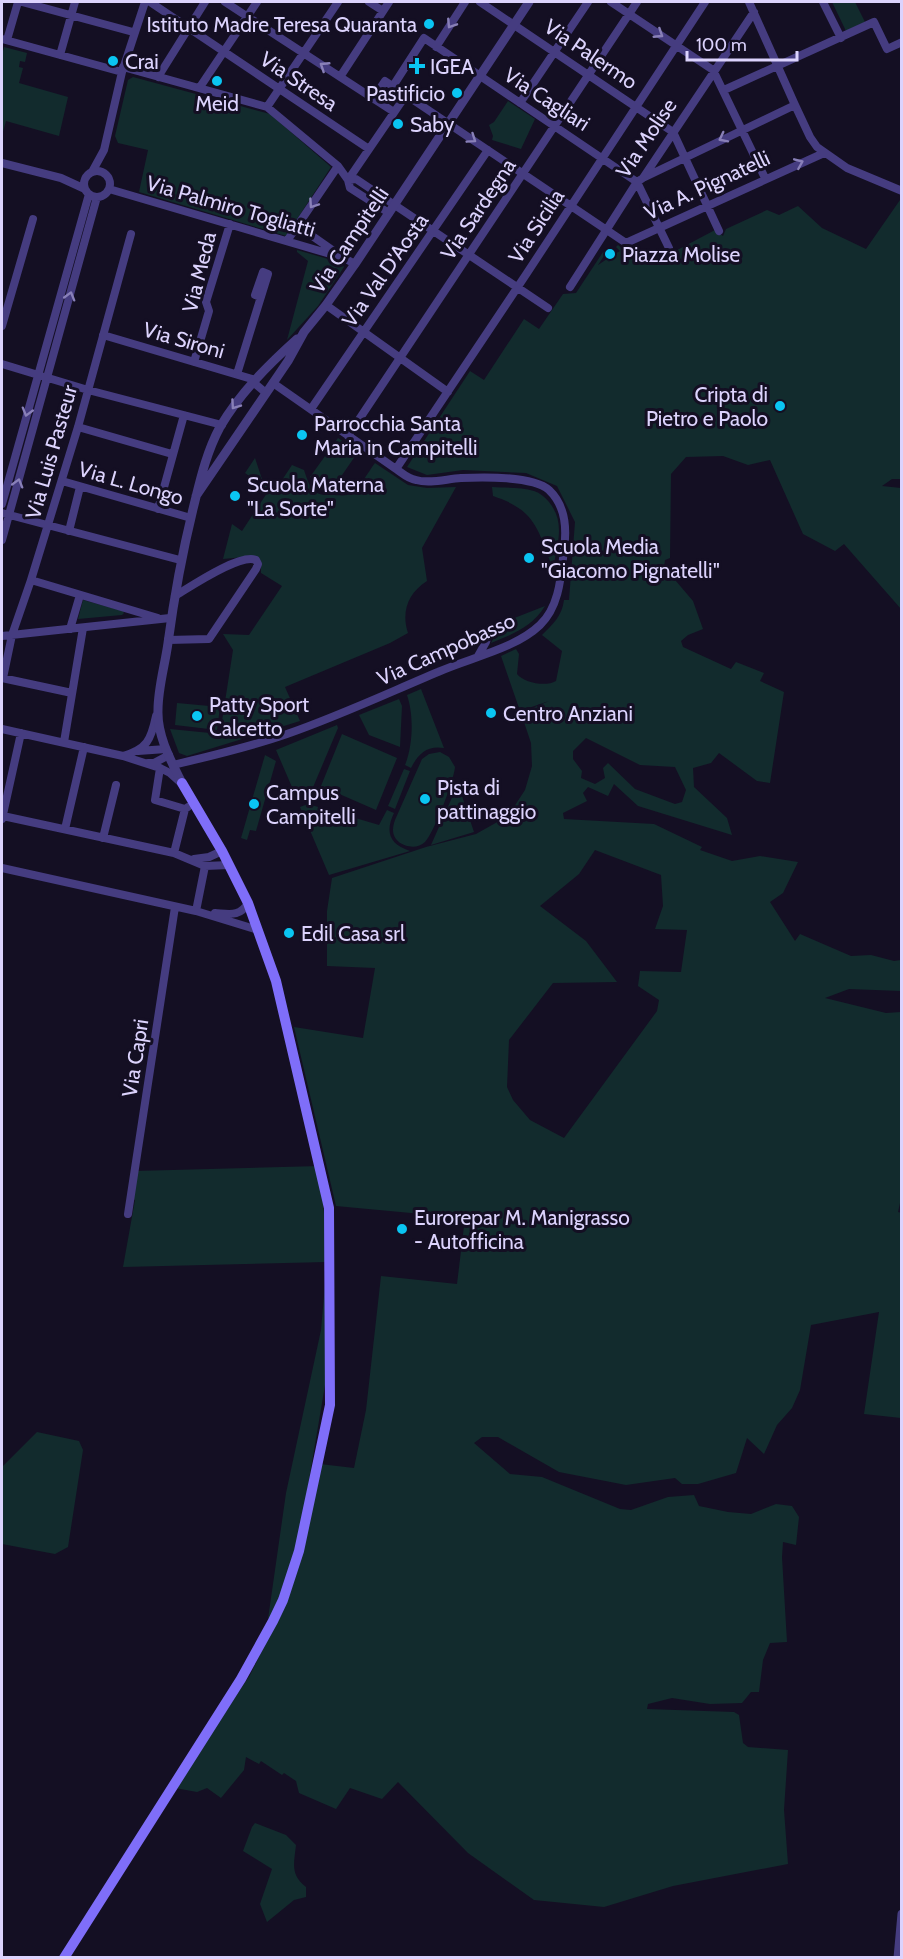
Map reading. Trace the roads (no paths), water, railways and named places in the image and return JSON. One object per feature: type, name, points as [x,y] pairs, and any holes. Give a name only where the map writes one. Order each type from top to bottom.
[{"type":"main road","points":[[64,1958],[241,1679],[273,1621],[283,1600],[299,1551],[330,1405],[329,1208],[276,981],[248,903],[222,851],[190,806],[182,783]]},
{"type":"street","points":[[18,2],[4,40],[200,87],[267,107],[338,166],[348,180],[350,188],[434,231],[548,308]]},
{"type":"street","points":[[22,2],[133,33]]},
{"type":"street","points":[[60,55],[75,2]]},
{"type":"street","points":[[2,163],[61,178],[90,194],[105,195],[110,183],[105,174],[104,150],[123,69],[145,2]]},
{"type":"street","name":"Via Stresa","points":[[150,2],[369,149]]},
{"type":"street","points":[[158,77],[205,2]]},
{"type":"street","points":[[225,2],[394,112]]},
{"type":"street","points":[[200,87],[257,2]]},
{"type":"street","points":[[267,107],[338,2]]},
{"type":"street","points":[[369,2],[383,11]]},
{"type":"street","points":[[340,77],[389,2]]},
{"type":"street","points":[[393,86],[424,38],[436,47],[465,2]]},
{"type":"street","name":"Via Palermo","points":[[480,2],[673,132],[719,231]]},
{"type":"street","name":"Via Campitelli","points":[[196,496],[304,333],[355,264],[529,2]]},
{"type":"street","points":[[520,103],[588,2]]},
{"type":"street","points":[[610,2],[713,70],[765,178]]},
{"type":"street","name":"Via Sardegna","points":[[348,436],[637,2]]},
{"type":"street","name":"Via Sicilia","points":[[396,469],[705,2]]},
{"type":"street","points":[[749,2],[810,137],[824,153],[847,168],[902,191]]},
{"type":"street","points":[[823,2],[841,38]]},
{"type":"street","name":"Via Molise","points":[[570,287],[713,70],[754,12]]},
{"type":"street","points":[[724,90],[874,22],[887,50],[902,42]]},
{"type":"street","name":"Via Cagliari","points":[[436,47],[640,180],[669,248]]},
{"type":"street","points":[[373,99],[385,81],[607,230]]},
{"type":"street","points":[[348,180],[406,95]]},
{"type":"street","points":[[640,180],[795,105]]},
{"type":"street","points":[[2,540],[5,514],[47,378],[90,194],[84,182],[104,150]]},
{"type":"street","name":"Via Val D'Aosta","points":[[311,410],[488,150]]},
{"type":"street","name":"Via A. Pignatelli","points":[[607,230],[626,243],[659,226],[824,153]]},
{"type":"street","points":[[287,241],[338,166]]},
{"type":"street","points":[[61,178],[99,171],[105,174]]},
{"type":"street","name":"Via Palmiro Togliatti","points":[[109,189],[344,258]]},
{"type":"street","points":[[2,504],[90,194]]},
{"type":"street","points":[[2,326],[3,316],[33,219]]},
{"type":"street","name":"Via Meda","points":[[194,362],[209,311],[207,302],[230,224]]},
{"type":"street","name":"Via Palmiro Togliatti","points":[[298,226],[355,264]]},
{"type":"street","name":"Via Luis Pasteur","points":[[2,678],[12,635],[49,525],[78,427],[131,234]]},
{"type":"street","points":[[237,374],[261,297]]},
{"type":"street","points":[[326,305],[448,392]]},
{"type":"street","points":[[138,752],[149,738],[158,711],[168,640],[166,619],[175,596],[180,560],[204,464],[222,425],[244,392],[304,333]]},
{"type":"street","name":"Via Sironi","points":[[103,335],[254,381]]},
{"type":"street","points":[[2,364],[88,390],[222,425]]},
{"type":"street","points":[[254,381],[266,393]]},
{"type":"street","name":"Via Campobasso","points":[[174,765],[340,719],[478,656],[522,639],[541,624],[553,607],[560,583],[566,521],[560,505],[548,489],[532,482],[478,478],[416,480],[396,469],[273,383]]},
{"type":"street","points":[[158,508],[184,415]]},
{"type":"street","points":[[78,427],[172,454]]},
{"type":"street","name":"Via L. Longo","points":[[62,482],[191,518]]},
{"type":"street","name":"Via Luis Pasteur","points":[[69,531],[80,487]]},
{"type":"street","points":[[5,514],[180,560]]},
{"type":"street","points":[[168,640],[209,639],[256,569],[256,560],[248,558],[219,570],[175,596]]},
{"type":"street","points":[[31,580],[166,619]]},
{"type":"street","points":[[70,629],[80,595]]},
{"type":"street","points":[[2,636],[166,619]]},
{"type":"street","points":[[64,742],[83,628]]},
{"type":"street","points":[[478,656],[486,642],[490,628]]},
{"type":"street","points":[[2,678],[72,693]]},
{"type":"street","points":[[158,711],[160,731],[182,783]]},
{"type":"street","points":[[2,729],[123,756],[160,768],[182,783]]},
{"type":"street","points":[[21,733],[2,818],[66,829],[174,854],[193,859],[205,866],[229,865]]},
{"type":"street","points":[[66,829],[84,747]]},
{"type":"street","points":[[123,756],[138,752],[167,752]]},
{"type":"street","points":[[143,763],[154,763],[167,752]]},
{"type":"street","points":[[160,768],[155,800],[190,806],[174,854]]},
{"type":"street","points":[[104,838],[116,785]]},
{"type":"street","points":[[193,859],[209,857],[222,851]]},
{"type":"street","points":[[200,912],[205,866]]},
{"type":"street","points":[[2,868],[200,912],[258,930]]},
{"type":"street","points":[[200,912],[236,914],[243,911],[248,903]]},
{"type":"street","name":"Via Capri","points":[[128,1214],[176,907]]},
{"type":"street","points":[[898,1958],[902,1914]]},
{"type":"place","name":"Istituto Madre Teresa Quaranta","points":[[429,24]]},
{"type":"place","name":"Crai","points":[[113,61]]},
{"type":"place","name":"IGEA","points":[[417,66]]},
{"type":"place","name":"Meid","points":[[217,81]]},
{"type":"place","name":"Pastificio","points":[[457,93]]},
{"type":"place","name":"Saby","points":[[398,124]]},
{"type":"place","name":"Piazza Molise","points":[[610,254]]},
{"type":"place","name":"Cripta di Pietro e Paolo","points":[[780,406]]},
{"type":"place","name":"Parrocchia Santa Maria in Campitelli","points":[[302,435]]},
{"type":"place","name":"Scuola Materna \"La Sorte\"","points":[[235,496]]},
{"type":"place","name":"Scuola Media \"Giacomo Pignatelli\"","points":[[529,558]]},
{"type":"place","name":"Centro Anziani","points":[[491,713]]},
{"type":"place","name":"Patty Sport Calcetto","points":[[197,716]]},
{"type":"place","name":"Pista di pattinaggio","points":[[425,799]]},
{"type":"place","name":"Campus Campitelli","points":[[254,804]]},
{"type":"place","name":"Edil Casa srl","points":[[289,933]]},
{"type":"place","name":"Eurorepar M. Manigrasso - Autofficina","points":[[402,1229]]}]
